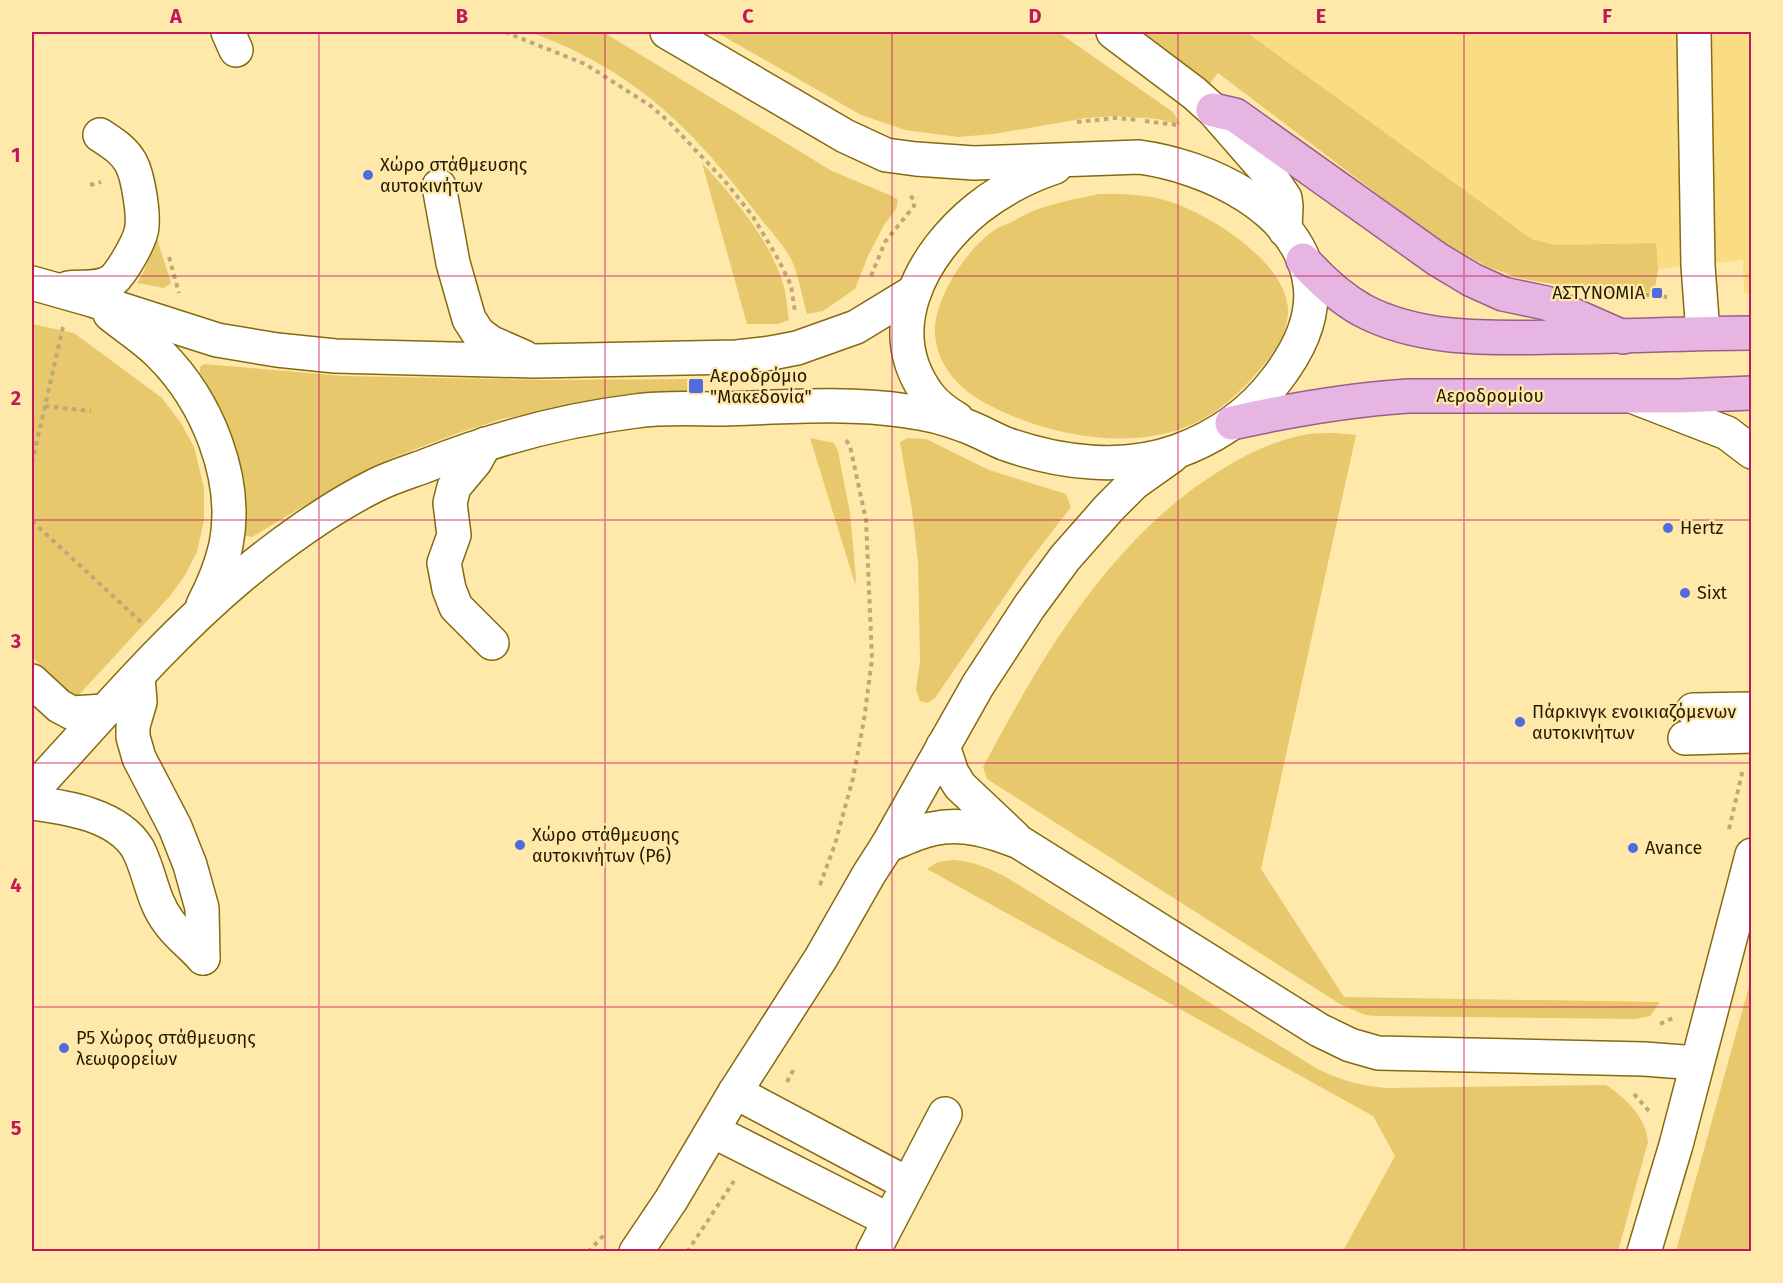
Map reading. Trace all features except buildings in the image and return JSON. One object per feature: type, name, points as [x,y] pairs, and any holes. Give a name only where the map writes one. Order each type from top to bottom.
[{"type":"main road","points":[[1199,119],[1235,115],[1437,259],[1472,280],[1503,294],[1546,303],[1623,336]]},
{"type":"main road","points":[[1303,260],[1323,281],[1361,309],[1405,326],[1430,331],[1488,338],[1752,333]]},
{"type":"main road","name":"Αεροδρομίου","points":[[1232,423],[1310,406],[1419,396],[1632,396],[1752,393]]},
{"type":"street","points":[[32,791],[138,675],[238,579],[322,517],[376,485],[484,444],[516,434],[580,420],[641,410],[869,406],[915,412],[965,425],[1003,442],[1061,460],[1095,462],[1159,457],[1180,450],[1232,423],[1268,391],[1299,345],[1311,305],[1310,284],[1303,260],[1285,230],[1269,213],[1244,194],[1219,180],[1166,160],[1139,157],[974,163],[916,159],[886,154],[845,136],[667,32]]},
{"type":"street","points":[[1113,32],[1194,93],[1199,119],[1278,186],[1286,206],[1285,230]]},
{"type":"street","points":[[1694,32],[1698,266],[1703,333]]},
{"type":"street","points":[[40,289],[99,287],[113,279],[128,258],[126,228],[100,135]]},
{"type":"street","points":[[965,425],[929,397],[908,355],[906,319],[915,291],[929,263],[944,241],[978,208],[996,195],[1042,172],[1086,159]]},
{"type":"street","points":[[439,186],[432,204],[430,222],[438,264],[445,276],[461,288],[470,319],[478,333],[490,342],[534,361]]},
{"type":"street","points":[[40,289],[92,300],[217,340],[277,350],[335,356],[534,361],[737,357],[771,353],[797,348],[856,327],[915,291]]},
{"type":"street","points":[[92,300],[159,353],[177,373],[199,405],[214,435],[224,473],[228,506],[226,544],[216,579],[199,615]]},
{"type":"street","points":[[1632,396],[1727,434],[1752,452]]},
{"type":"street","points":[[482,633],[456,607],[449,589],[444,563],[454,535],[450,503],[454,487],[475,462],[484,444]]},
{"type":"street","points":[[636,1251],[671,1200],[735,1092],[821,958],[978,685],[1029,607],[1065,558],[1109,507],[1134,483],[1180,450]]},
{"type":"street","points":[[32,803],[50,804],[85,812],[118,828],[137,848],[158,904],[167,921],[203,958],[202,908],[190,864],[176,827],[139,758],[134,737],[133,726],[140,702],[138,675]]},
{"type":"street","points":[[32,681],[60,706],[72,713],[104,711]]},
{"type":"street","points":[[1752,709],[1689,724],[1752,736]]},
{"type":"street","points":[[943,746],[952,773],[960,786],[1019,842],[1298,1018],[1350,1045],[1378,1053],[1644,1059],[1697,1063]]},
{"type":"street","points":[[887,846],[931,829],[961,827],[987,830],[1019,842]]},
{"type":"street","points":[[1644,1251],[1676,1145],[1752,855]]},
{"type":"street","points":[[735,1092],[908,1184]]},
{"type":"street","points":[[873,1251],[945,1114]]},
{"type":"street","points":[[713,1131],[889,1220]]},
{"type":"path","points":[[505,32],[585,64],[651,106],[669,122],[723,179],[752,215],[791,285],[796,316]]},
{"type":"path","points":[[1076,123],[1116,118],[1161,122],[1199,119]]},
{"type":"path","points":[[868,284],[885,242],[914,206],[911,195],[902,189]]},
{"type":"path","points":[[1604,290],[1672,298],[1701,297]]},
{"type":"path","points":[[32,464],[64,323],[74,327]]},
{"type":"path","points":[[45,406],[91,411]]},
{"type":"path","points":[[819,888],[835,844],[853,778],[872,658],[866,520],[850,446],[845,439],[838,436]]},
{"type":"path","points":[[32,521],[149,629]]},
{"type":"path","points":[[1655,1026],[1675,1017],[1682,1007]]},
{"type":"path","points":[[771,1112],[797,1063]]},
{"type":"path","points":[[687,1251],[735,1179],[751,1150]]},
{"type":"path","points":[[588,1251],[607,1232]]},
{"type":"shaded area","points":[[530,32],[603,32],[832,171],[898,200],[896,209],[884,225],[868,256],[855,289],[823,311],[807,314],[799,280],[785,249],[730,179],[682,126],[656,103],[599,63]]},
{"type":"shaded area","points":[[716,32],[1058,32],[1173,112],[1181,125],[1158,119],[1115,116],[1086,118],[994,134],[958,137],[905,130],[861,115]]},
{"type":"shaded area","points":[[1143,32],[1246,32],[1532,239],[1556,245],[1656,243],[1658,269],[1654,293],[1546,283],[1519,278],[1486,266],[1438,240],[1218,73],[1208,86]]},
{"type":"shaded area","points":[[1246,32],[1751,32],[1751,293],[1744,293],[1743,260],[1658,269],[1655,243],[1556,245],[1532,239]]},
{"type":"shaded area","points":[[702,163],[750,220],[770,253],[784,287],[789,320],[778,324],[747,324]]},
{"type":"shaded area","points":[[1099,194],[1151,197],[1185,207],[1204,217],[1243,242],[1260,257],[1274,274],[1284,292],[1288,310],[1285,329],[1278,346],[1267,361],[1242,389],[1221,407],[1205,418],[1173,432],[1146,437],[1118,438],[1062,432],[1034,424],[985,403],[966,391],[951,375],[940,356],[935,334],[939,306],[953,277],[972,250],[997,228],[1026,214]]},
{"type":"shaded area","points":[[156,235],[171,283],[164,288],[137,283],[145,269]]},
{"type":"shaded area","points":[[32,324],[74,333],[162,398],[181,423],[194,447],[204,488],[204,520],[197,552],[185,575],[170,596],[76,698],[32,657]]},
{"type":"shaded area","points":[[204,364],[343,376],[542,380],[699,379],[700,389],[505,418],[458,433],[392,458],[349,479],[252,537],[246,536],[241,531],[220,420],[200,372],[200,367]]},
{"type":"shaded area","points":[[1335,433],[1356,435],[1261,869],[1344,997],[1660,1002],[1650,1016],[1636,1019],[1365,1015],[1340,1004],[987,779],[983,767],[1030,682],[1056,641],[1114,563],[1148,528],[1184,496],[1243,457],[1297,436]]},
{"type":"shaded area","points":[[810,438],[834,443],[838,451],[850,513],[855,584]]},
{"type":"shaded area","points":[[908,438],[926,439],[989,470],[1066,494],[1071,507],[1024,568],[935,698],[928,703],[920,701],[916,690],[920,661],[918,562],[900,442]]},
{"type":"shaded area","points":[[953,860],[982,866],[1009,879],[1316,1068],[1333,1076],[1359,1084],[1387,1088],[1606,1085],[1634,1109],[1643,1124],[1648,1142],[1618,1251],[1343,1251],[1395,1156],[1373,1116],[927,869],[938,862]]},
{"type":"shaded area","points":[[1751,979],[1751,1251],[1676,1251]]},
{"type":"place","name":"Χώρο στάθμευσης αυτοκινήτων","points":[[368,175]]},
{"type":"place","name":"ΑΣΤΥΝΟΜΙΑ","points":[[1657,293]]},
{"type":"place","name":"Αεροδρόμιο \"Μακεδονία\"","points":[[696,386]]},
{"type":"place","name":"Hertz","points":[[1668,528]]},
{"type":"place","name":"Sixt","points":[[1685,593]]},
{"type":"place","name":"Πάρκινγκ ενοικιαζόμενων αυτοκινήτων","points":[[1520,722]]},
{"type":"place","name":"Χώρο στάθμευσης αυτοκινήτων (P6)","points":[[520,845]]},
{"type":"place","name":"Avance","points":[[1633,848]]},
{"type":"place","name":"P5 Χώρος στάθμευσης λεωφορείων","points":[[64,1048]]}]
